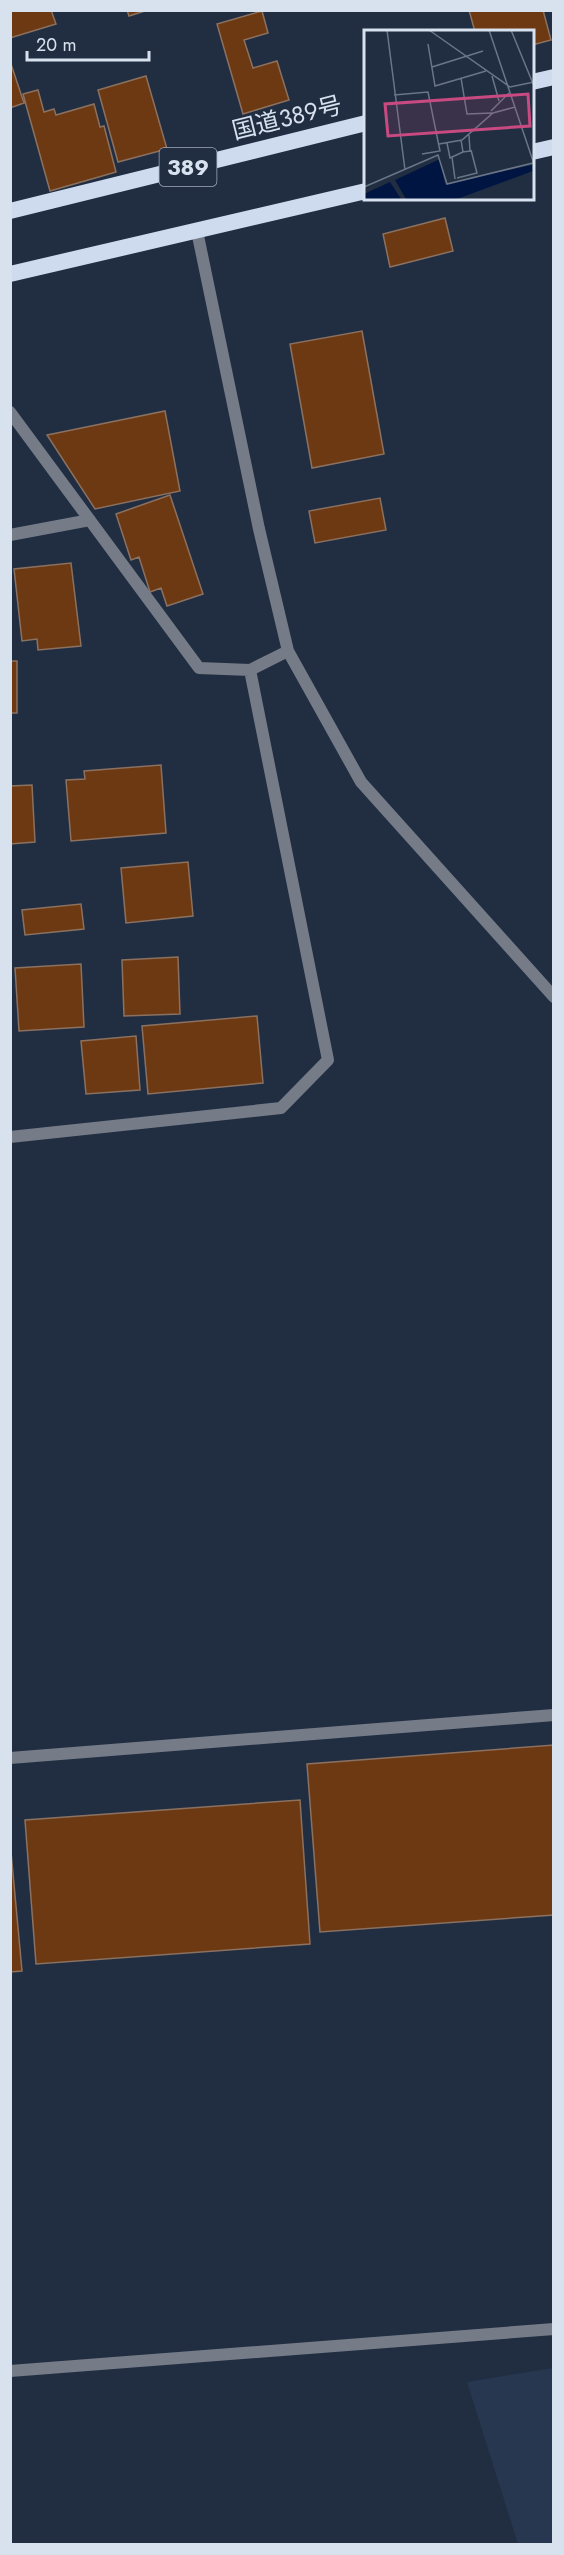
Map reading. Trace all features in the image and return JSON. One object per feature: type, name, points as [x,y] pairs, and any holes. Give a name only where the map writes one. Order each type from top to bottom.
[{"type":"highway","points":[[534,81],[554,76]]},
{"type":"highway","name":"国道389号","points":[[10,211],[364,123]]},
{"type":"highway","points":[[534,152],[554,147]]},
{"type":"highway","points":[[10,274],[364,191]]},
{"type":"street","points":[[197,231],[259,529],[288,651],[361,782],[554,997]]},
{"type":"street","points":[[10,412],[199,668],[250,670],[288,651]]},
{"type":"street","points":[[10,535],[90,520]]},
{"type":"street","points":[[10,1137],[281,1108],[328,1060],[250,670]]},
{"type":"street","points":[[10,1758],[554,1715]]},
{"type":"street","points":[[10,2371],[554,2329]]},
{"type":"shaded area","points":[[553,2368],[553,2544],[518,2544],[467,2382]]},
{"type":"building","points":[[10,10],[51,10],[56,24],[10,38]]},
{"type":"building","points":[[127,10],[148,10],[129,16]]},
{"type":"building","points":[[469,10],[543,10],[551,40],[534,44],[534,30],[474,30]]},
{"type":"building","points":[[262,11],[268,33],[244,40],[253,68],[277,61],[289,100],[243,114],[217,24]]},
{"type":"building","points":[[10,61],[24,103],[10,108]]},
{"type":"building","points":[[146,76],[167,149],[118,162],[98,90]]},
{"type":"building","points":[[38,90],[44,112],[54,109],[56,115],[94,104],[100,127],[104,126],[116,172],[50,191],[23,94]]},
{"type":"building","points":[[445,218],[453,251],[390,267],[383,234]]},
{"type":"building","points":[[362,331],[384,454],[312,468],[290,344]]},
{"type":"building","points":[[165,411],[180,491],[95,509],[47,435]]},
{"type":"building","points":[[170,495],[203,594],[167,606],[161,588],[150,592],[139,557],[131,560],[116,514]]},
{"type":"building","points":[[380,498],[386,530],[315,543],[309,511]]},
{"type":"building","points":[[71,563],[81,646],[38,650],[37,639],[22,641],[14,569]]},
{"type":"building","points":[[10,661],[17,661],[17,713],[10,713]]},
{"type":"building","points":[[161,765],[166,833],[71,841],[66,780],[85,779],[84,771]]},
{"type":"building","points":[[32,785],[35,842],[10,844],[10,786]]},
{"type":"building","points":[[188,862],[193,916],[126,923],[121,868]]},
{"type":"building","points":[[81,904],[84,929],[25,935],[22,910]]},
{"type":"building","points":[[178,957],[180,1014],[124,1016],[122,960]]},
{"type":"building","points":[[81,964],[84,1027],[19,1031],[15,968]]},
{"type":"building","points":[[257,1016],[263,1083],[148,1094],[142,1026]]},
{"type":"building","points":[[136,1036],[140,1090],[86,1094],[81,1041]]},
{"type":"building","points":[[554,1745],[554,1915],[320,1932],[307,1764]]},
{"type":"building","points":[[300,1800],[310,1944],[36,1964],[25,1820]]},
{"type":"building","points":[[10,1841],[22,1971],[10,1972]]}]
